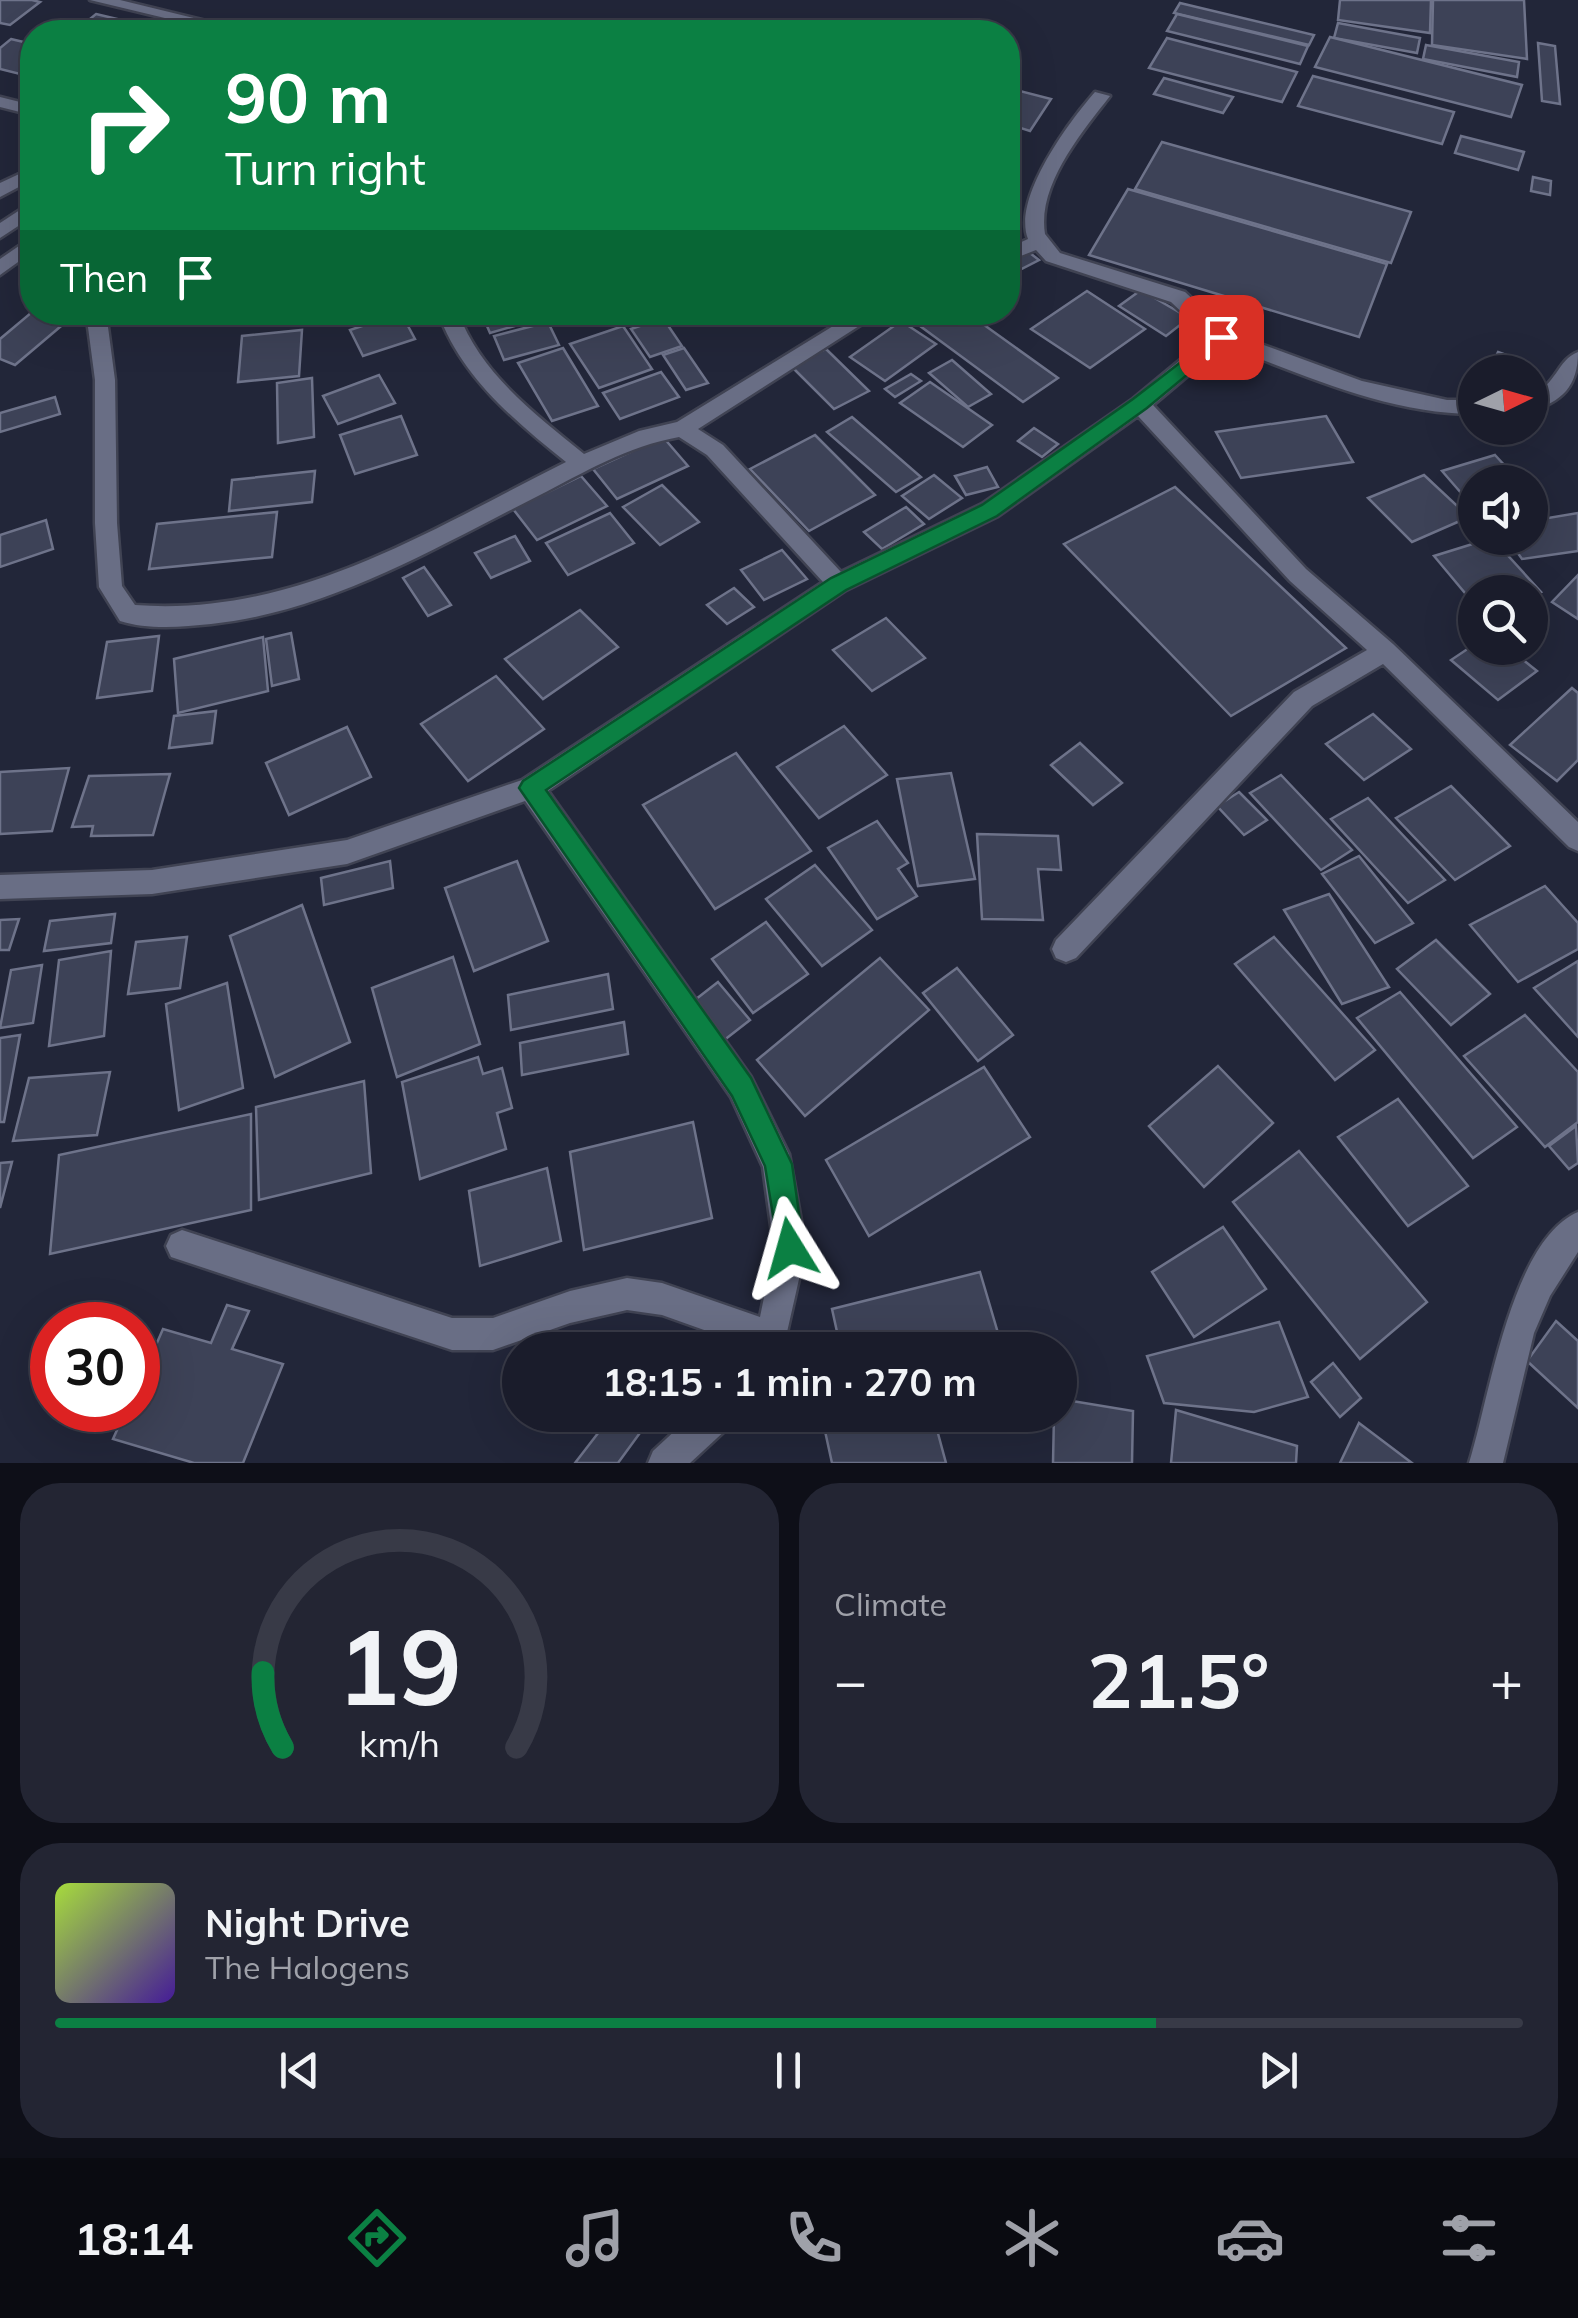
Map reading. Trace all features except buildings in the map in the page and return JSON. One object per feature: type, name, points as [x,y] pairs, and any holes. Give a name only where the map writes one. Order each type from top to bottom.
[{"type":"street","points":[[98,0],[188,20]]},
{"type":"street","points":[[1101,96],[1082,114],[1050,174],[1033,225],[1038,242],[1053,257],[1178,297],[1221,337],[1358,387],[1458,407]]},
{"type":"street","points":[[1020,250],[1038,242]]},
{"type":"street","points":[[0,269],[20,253]]},
{"type":"street","points":[[98,325],[106,397],[106,523],[111,588],[128,614],[165,620],[215,618],[335,584],[582,464],[652,433],[682,429],[850,325]]},
{"type":"street","points":[[453,325],[509,406],[582,464]]},
{"type":"street","points":[[0,886],[152,882],[346,852],[531,788],[838,584],[990,510],[1140,404],[1221,337]]},
{"type":"street","points":[[1548,397],[1578,360]]},
{"type":"street","points":[[1140,404],[1298,575],[1385,651],[1578,840]]},
{"type":"street","points":[[682,429],[714,450],[838,584]]},
{"type":"street","points":[[1066,949],[1302,698],[1385,651]]},
{"type":"street","points":[[531,788],[741,1087],[778,1164],[790,1248],[771,1332]]},
{"type":"street","points":[[1486,1463],[1496,1435],[1512,1350],[1553,1255],[1578,1228]]},
{"type":"street","points":[[182,1246],[452,1334],[493,1334],[570,1306],[627,1294],[662,1299],[740,1332]]},
{"type":"street","points":[[665,1463],[699,1432]]},
{"type":"route","points":[[790,1248],[778,1164],[741,1087],[531,788],[838,584],[990,510],[1140,404],[1221,337]]}]
